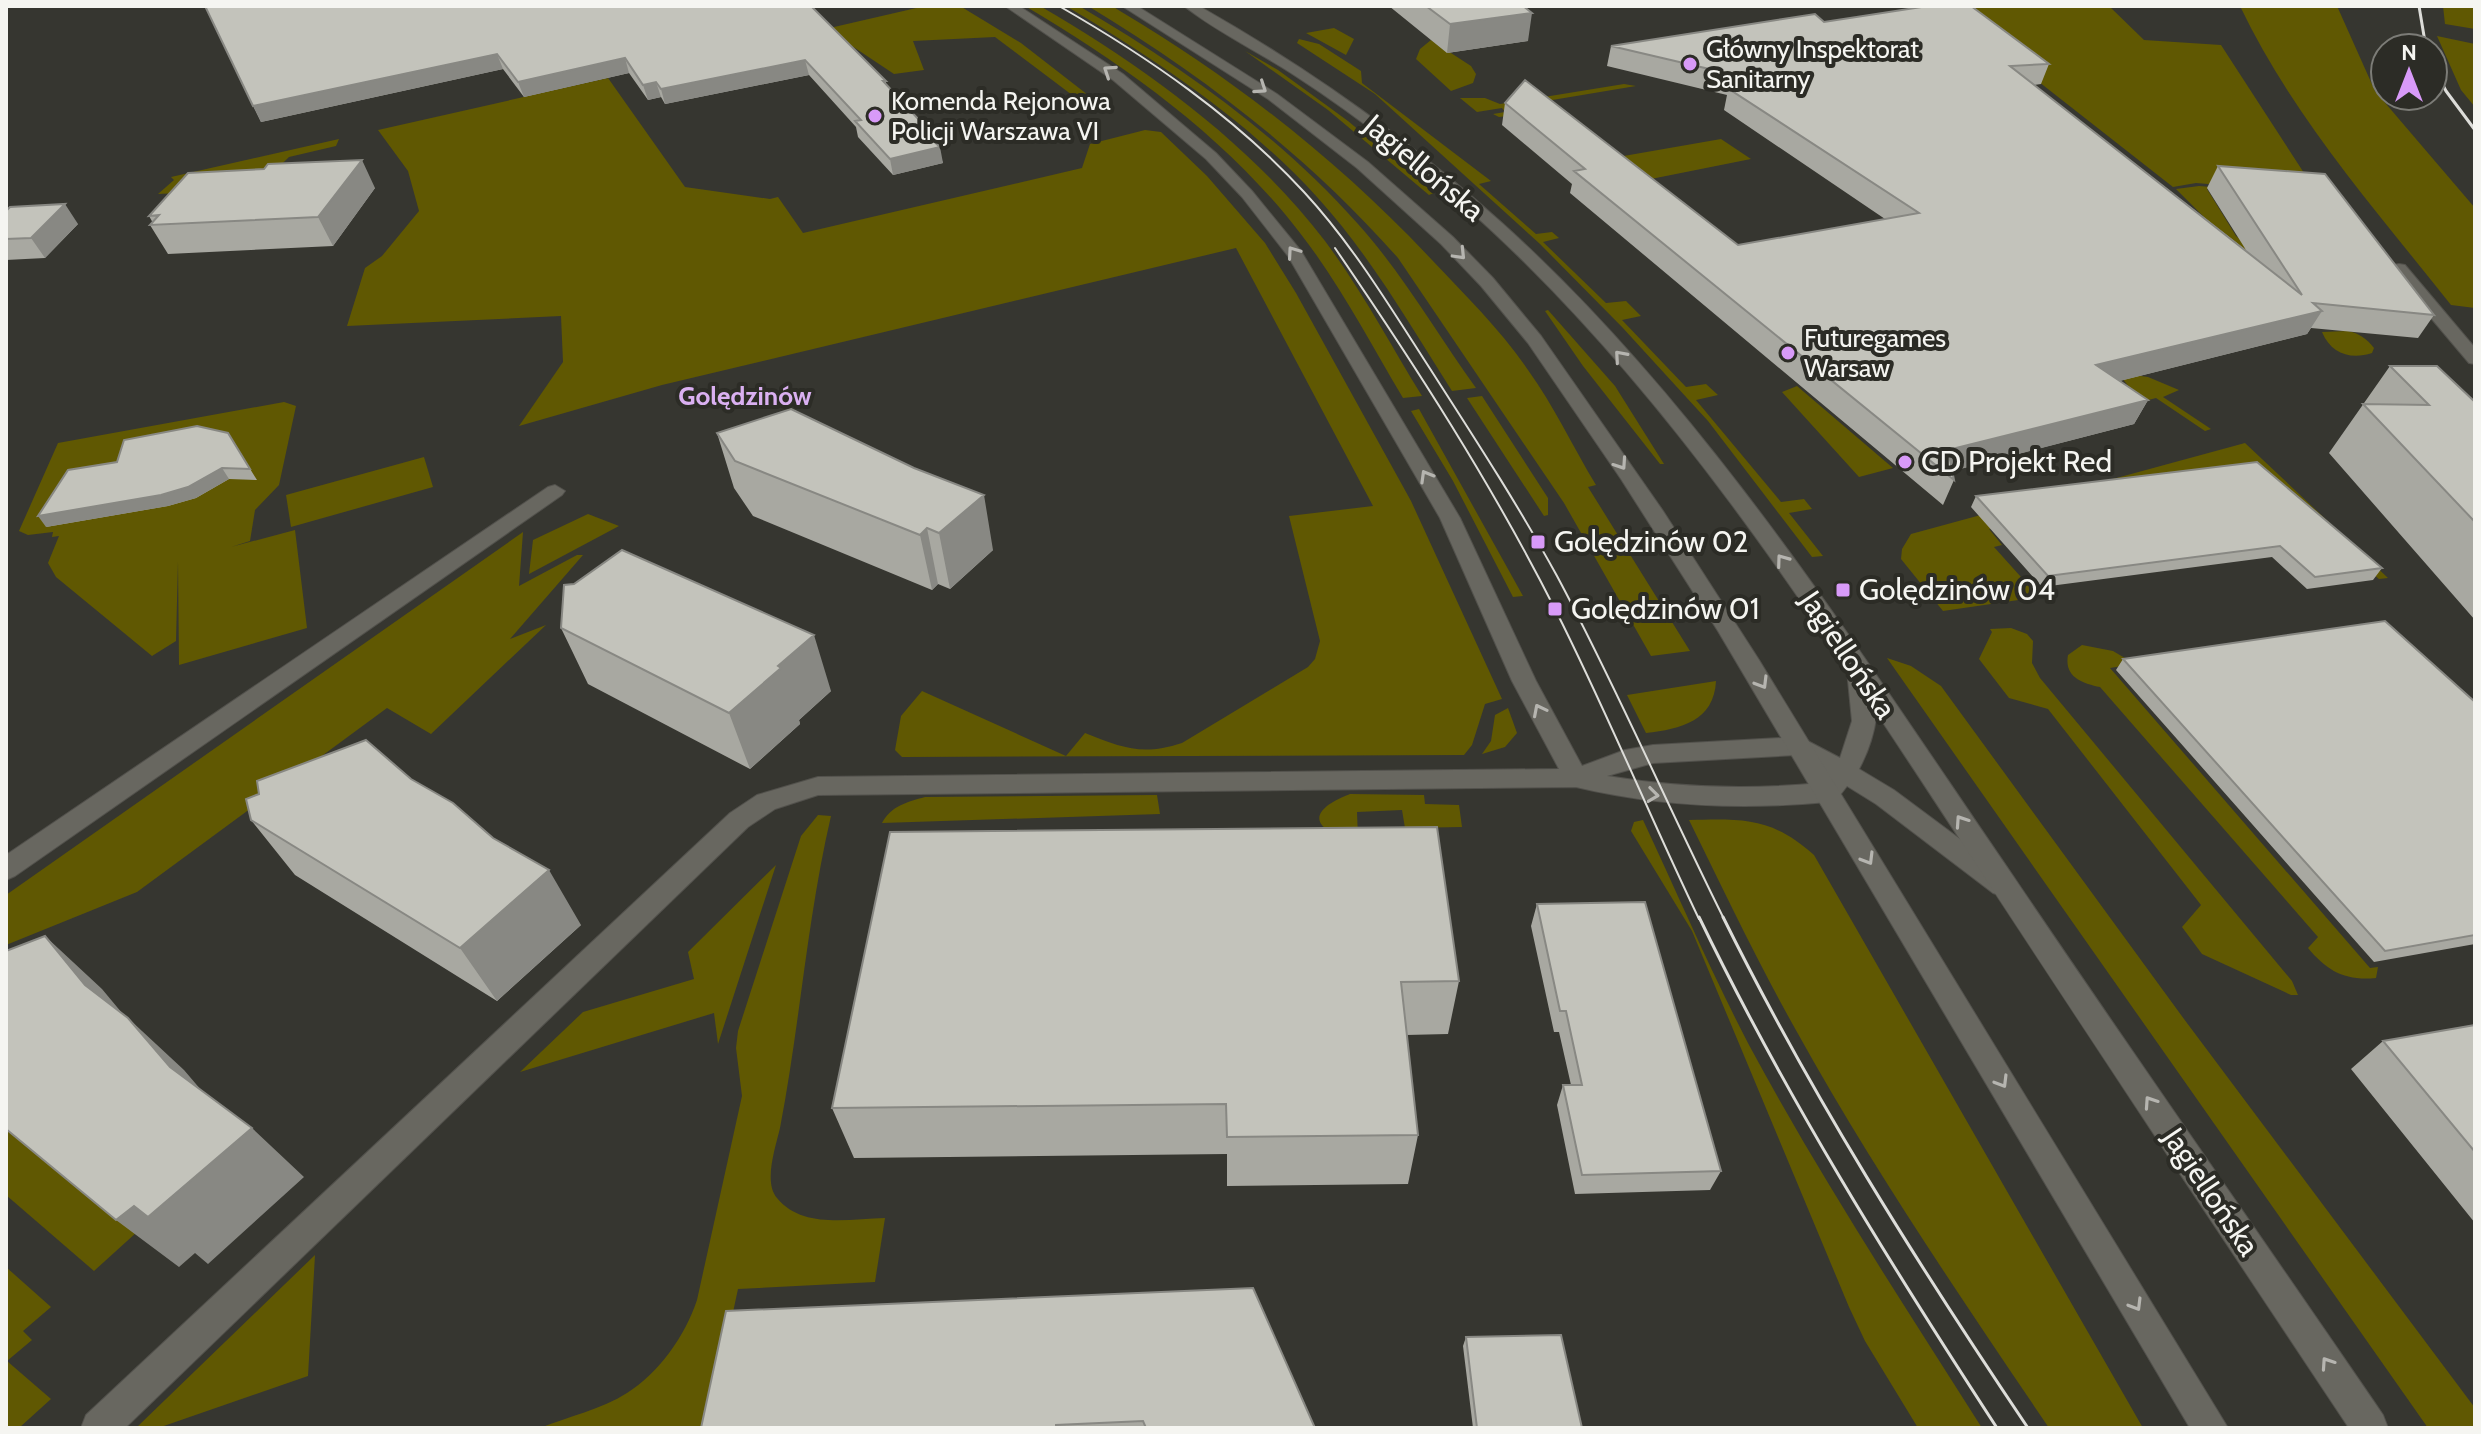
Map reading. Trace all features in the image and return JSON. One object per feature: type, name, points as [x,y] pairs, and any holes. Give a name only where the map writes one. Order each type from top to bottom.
[{"type":"main road","points":[[1011,6],[1118,77],[1168,118],[1211,156],[1279,233],[1319,293],[1450,518],[1524,681],[1576,778]]},
{"type":"main road","name":"Jagiellońska","points":[[1128,6],[1196,45],[1328,135],[1404,200],[1490,285],[1544,352],[1648,503],[1800,746],[1837,782],[2210,1428]]},
{"type":"main road","name":"Jagiellońska","points":[[1190,6],[1242,35],[1378,128],[1468,203],[1543,273],[1610,344],[1687,435],[1767,539],[1859,670],[2370,1428]]},
{"type":"main road","points":[[2399,269],[2472,351]]},
{"type":"main road","points":[[6,869],[555,491]]},
{"type":"main road","points":[[1837,782],[1856,755],[1866,713],[1859,670]]},
{"type":"main road","points":[[1576,778],[1625,759],[1653,754],[1800,746]]},
{"type":"main road","points":[[99,1428],[739,820],[766,802],[818,786],[1576,778],[1622,790],[1671,797],[1837,782],[1896,805],[2004,886]]},
{"type":"shaded area","points":[[925,6],[960,6],[1021,43],[1097,102],[1084,104],[995,37],[913,41],[924,70],[894,74],[849,44],[838,46],[821,30]]},
{"type":"shaded area","points":[[1025,6],[1040,6],[1157,82],[1230,140],[1264,172],[1338,259],[1422,396],[1403,398],[1315,252],[1241,166],[1138,79]]},
{"type":"shaded area","points":[[1066,6],[1079,6],[1154,53],[1227,104],[1296,161],[1374,243],[1476,388],[1452,391],[1355,242],[1290,169],[1199,92]]},
{"type":"shaded area","points":[[1088,6],[1112,6],[1245,94],[1361,189],[1470,300],[1517,355],[1546,398],[1596,485],[1588,487],[1690,651],[1651,656],[1564,503],[1398,258],[1364,221],[1253,120],[1173,61]]},
{"type":"shaded area","points":[[1942,6],[2109,6],[2144,40],[2221,45],[2317,193],[2196,183],[2173,187]]},
{"type":"shaded area","points":[[2240,6],[2337,6],[2369,78],[2369,112],[2393,112],[2475,208],[2475,308],[2451,305],[2337,161],[2261,47]]},
{"type":"shaded area","points":[[2443,6],[2475,6],[2475,29],[2445,24]]},
{"type":"shaded area","points":[[1334,28],[1354,39],[1346,55],[1306,33]]},
{"type":"shaded area","points":[[1299,39],[1319,44],[1361,71],[1362,83],[1491,181],[1479,184],[1536,234],[1552,232],[1559,238],[1543,242],[1606,303],[1626,301],[1641,316],[1622,320],[1686,387],[1706,384],[1718,395],[1696,400],[1781,502],[1804,499],[1812,509],[1789,513],[1823,556],[1812,557],[1708,421],[1540,244],[1375,94],[1297,43]]},
{"type":"shaded area","points":[[2449,39],[2475,44],[2475,107],[2461,90],[2449,63]]},
{"type":"shaded area","points":[[1431,40],[1471,66],[1476,74],[1473,83],[1451,91],[1416,59],[1420,49]]},
{"type":"shaded area","points":[[1245,51],[1278,70],[1348,121],[1434,193],[1429,195],[1328,110]]},
{"type":"shaded area","points":[[608,78],[685,187],[770,199],[778,197],[803,233],[1082,168],[1090,144],[1145,130],[1161,132],[1207,176],[1265,243],[1411,501],[1502,699],[1485,704],[1472,745],[1464,755],[902,757],[895,750],[901,716],[922,691],[1066,756],[1085,733],[1111,743],[1144,750],[1168,747],[1182,743],[1308,667],[1315,659],[1320,641],[1289,516],[1373,506],[1236,248],[662,385],[519,426],[563,362],[561,316],[347,326],[365,268],[382,256],[419,211],[408,171],[378,130]]},
{"type":"shaded area","points":[[1624,84],[1636,86],[1516,106],[1524,114],[1499,117],[1493,114],[1505,112],[1502,108],[1477,112],[1460,98],[1485,98],[1500,104]]},
{"type":"shaded area","points":[[339,139],[336,146],[289,157],[256,189],[158,194],[174,180],[171,177]]},
{"type":"shaded area","points":[[1721,139],[1751,159],[1641,181],[1595,161]]},
{"type":"shaded area","points":[[2199,186],[2273,192],[2207,189],[2236,236],[2339,324],[2212,225],[2176,189]]},
{"type":"shaded area","points":[[1548,310],[1615,386],[1664,464],[1660,464],[1583,366],[1545,311]]},
{"type":"shaded area","points":[[2348,331],[2369,342],[2374,348],[2372,353],[2357,356],[2342,353],[2331,346],[2322,332]]},
{"type":"shaded area","points":[[2118,373],[2148,377],[2179,390],[2163,397],[2211,429],[2205,431],[2156,398],[2141,402]]},
{"type":"shaded area","points":[[1797,386],[1893,468],[1859,477],[1782,392]]},
{"type":"shaded area","points":[[1482,396],[1548,498],[1548,515],[1544,516],[1467,398]]},
{"type":"shaded area","points":[[284,402],[296,406],[279,485],[255,510],[250,541],[231,547],[295,530],[307,628],[179,665],[178,561],[176,641],[152,656],[56,577],[48,563],[59,536],[52,537],[53,532],[28,535],[19,531],[58,443]]},
{"type":"shaded area","points":[[1419,409],[1523,596],[1513,597],[1453,481],[1411,411]]},
{"type":"shaded area","points":[[2245,443],[2388,578],[2379,579],[2291,504],[1989,529],[2002,545],[1994,547],[2039,597],[1943,611],[1901,559],[1902,549],[1911,534]]},
{"type":"shaded area","points":[[424,457],[433,487],[291,527],[286,495]]},
{"type":"shaded area","points":[[588,514],[619,526],[529,574],[533,540]]},
{"type":"shaded area","points":[[523,532],[519,586],[577,555],[583,555],[510,639],[546,625],[431,734],[387,708],[137,892],[6,945],[6,895]]},
{"type":"shaded area","points":[[2011,628],[2027,634],[2033,641],[2032,663],[2040,678],[2292,981],[2298,995],[2291,995],[2202,954],[2182,927],[2201,905],[2048,709],[2009,698],[1979,659],[1992,632],[1990,629]]},
{"type":"shaded area","points":[[2082,645],[2113,651],[2135,664],[2110,668],[2370,968],[2378,967],[2376,978],[2355,978],[2338,973],[2322,963],[2308,948],[2318,937],[2100,687],[2081,681],[2072,674],[2067,663],[2068,655]]},
{"type":"shaded area","points":[[1887,658],[1911,666],[1941,686],[2184,1019],[2475,1408],[2475,1428],[2428,1428]]},
{"type":"shaded area","points":[[1716,681],[1714,695],[1702,714],[1683,725],[1659,731],[1646,733],[1627,695]]},
{"type":"shaded area","points":[[1508,708],[1517,733],[1505,747],[1482,754],[1491,741],[1495,715]]},
{"type":"shaded area","points":[[1350,794],[1424,795],[1425,804],[1459,805],[1462,827],[1405,828],[1402,810],[1357,812],[1358,839],[1326,829],[1319,817],[1321,812]]},
{"type":"shaded area","points":[[1157,795],[1160,814],[882,823],[895,809],[925,797]]},
{"type":"shaded area","points":[[818,815],[831,816],[771,1183],[777,1198],[799,1214],[827,1220],[885,1218],[875,1282],[738,1289],[708,1428],[540,1428],[607,1404],[639,1385],[670,1352],[692,1314],[742,1096],[736,1048],[738,1031],[801,836]]},
{"type":"shaded area","points":[[1643,820],[1721,990],[1776,1094],[1862,1239],[1982,1428],[1918,1428],[1865,1341],[1692,931],[1631,831],[1634,822]]},
{"type":"shaded area","points":[[1689,820],[1756,823],[1784,833],[1814,855],[2143,1428],[2049,1428],[1918,1233],[1826,1083],[1769,980]]},
{"type":"shaded area","points":[[776,865],[718,1044],[714,1013],[520,1072],[583,1012],[694,979],[688,952]]},
{"type":"shaded area","points":[[6,1129],[137,1232],[94,1271],[6,1195]]},
{"type":"shaded area","points":[[315,1255],[308,1376],[158,1428],[136,1428]]},
{"type":"shaded area","points":[[6,1267],[51,1307],[23,1331],[32,1340],[7,1361],[51,1399],[19,1428],[6,1428]]},
{"type":"building","points":[[205,6],[811,6],[886,81],[883,81],[934,136],[929,137],[940,147],[890,159],[855,121],[861,120],[805,60],[661,89],[656,82],[643,85],[625,58],[518,82],[497,54],[253,106]]},
{"type":"building","points":[[1426,6],[1523,6],[1532,13],[1450,24]]},
{"type":"building","points":[[1928,6],[1971,6],[2049,64],[2010,66],[2302,295],[2218,166],[2325,174],[2434,315],[2313,303],[2322,311],[2096,365],[2148,400],[1948,450],[1954,480],[1574,171],[1585,169],[1505,103],[1525,80],[1738,245],[1919,213],[1729,89],[1769,83],[1611,46],[1815,14],[1824,22]]},
{"type":"building","points":[[362,160],[318,217],[150,225],[159,215],[149,216],[188,173],[264,169],[268,164]]},
{"type":"building","points":[[65,204],[31,238],[6,239],[6,211],[10,207]]},
{"type":"building","points":[[2390,366],[2437,366],[2475,402],[2475,522],[2363,404],[2429,405]]},
{"type":"building","points":[[791,409],[914,468],[984,495],[939,533],[927,528],[920,535],[735,461],[717,433]]},
{"type":"building","points":[[197,426],[228,433],[250,469],[222,468],[188,487],[161,495],[38,516],[68,470],[117,462],[124,440]]},
{"type":"building","points":[[2257,462],[2382,568],[2315,577],[2280,546],[2048,576],[1976,496]]},
{"type":"building","points":[[622,550],[814,635],[729,713],[561,628],[564,585],[574,584]]},
{"type":"building","points":[[2385,621],[2475,702],[2475,935],[2385,951],[2123,659]]},
{"type":"building","points":[[366,740],[411,779],[453,803],[493,838],[549,870],[460,948],[251,820],[246,799],[259,794],[257,781]]},
{"type":"building","points":[[1437,827],[1459,981],[1401,982],[1418,1135],[1227,1137],[1226,1104],[832,1108],[890,832]]},
{"type":"building","points":[[1645,902],[1721,1171],[1582,1175],[1563,1085],[1582,1085],[1566,1011],[1560,1011],[1537,904]]},
{"type":"building","points":[[45,936],[85,985],[128,1018],[170,1067],[252,1128],[148,1217],[134,1206],[116,1220],[6,1129],[6,951]]},
{"type":"building","points":[[2475,1025],[2475,1152],[2383,1041]]},
{"type":"building","points":[[1253,1288],[1315,1428],[1146,1428],[1143,1421],[1056,1425],[1056,1428],[701,1428],[726,1311]]},
{"type":"building","points":[[1561,1335],[1582,1428],[1477,1428],[1466,1337]]},
{"type":"tram line","points":[[1059,6],[1157,67],[1249,138],[1304,192],[1354,254],[1477,443],[1557,576],[1724,918]]},
{"type":"tram line","points":[[1335,248],[1452,426],[1506,517],[1593,687],[1699,919]]},
{"type":"tram line","points":[[1699,917],[1767,1049],[1840,1177],[1997,1428]]},
{"type":"tram line","points":[[1724,918],[1792,1049],[1867,1177],[2028,1428]]},
{"type":"railway","points":[[2419,6],[2423,32]]},
{"type":"railway","points":[[2449,95],[2475,130]]},
{"type":"place","name":"Główny Inspektorat Sanitarny","points":[[1690,64]]},
{"type":"place","name":"Komenda Rejonowa Policji Warszawa VI","points":[[875,116]]},
{"type":"place","name":"Futuregames Warsaw","points":[[1788,353]]},
{"type":"place","name":"CD Projekt Red","points":[[1905,462]]},
{"type":"place","name":"Golędzinów 02","points":[[1538,542]]},
{"type":"place","name":"Golędzinów 04","points":[[1843,590]]},
{"type":"place","name":"Golędzinów 01","points":[[1555,609]]},
{"type":"district","name":"Golędzinów","points":[[745,396]]}]
